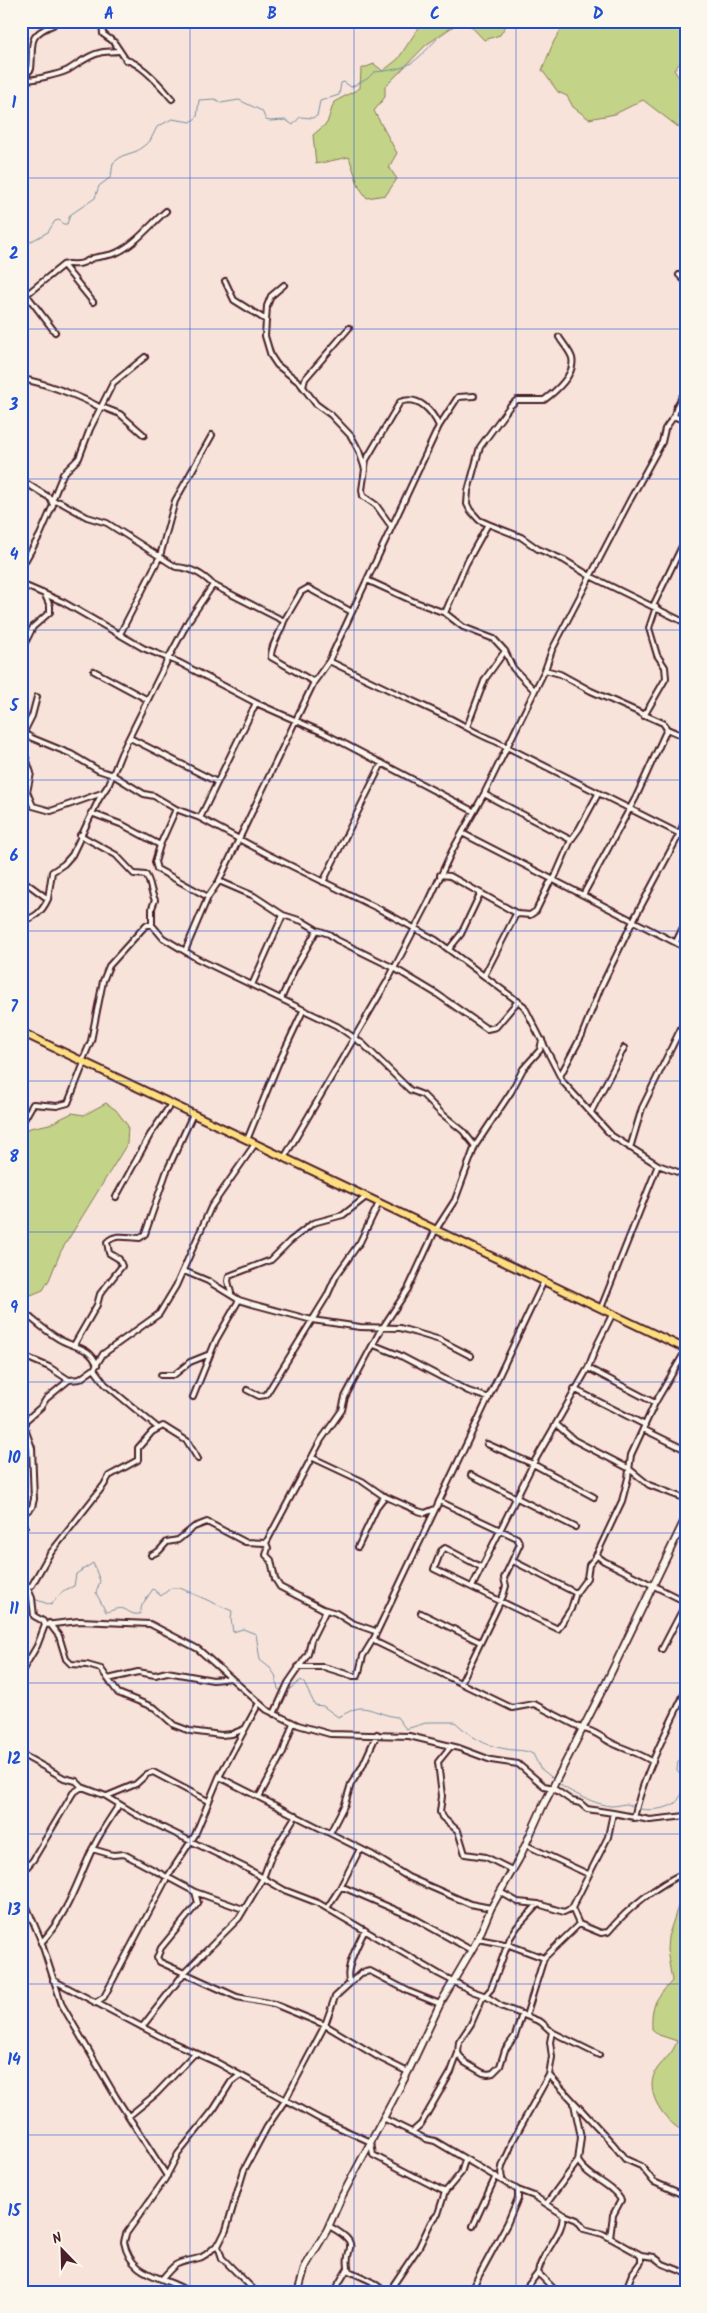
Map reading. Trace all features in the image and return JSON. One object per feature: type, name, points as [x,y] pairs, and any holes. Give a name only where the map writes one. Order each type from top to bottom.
[{"type":"main road","points":[[21,1032],[686,1349]]},
{"type":"street","points":[[102,21],[102,34],[114,42],[118,51],[126,60],[133,62],[155,79],[172,99]]},
{"type":"street","points":[[22,80],[31,69],[31,43],[33,39],[40,31],[53,25]]},
{"type":"street","points":[[22,80],[30,81],[51,76],[58,72],[66,71],[76,63],[101,52],[118,51]]},
{"type":"street","points":[[21,298],[63,265],[68,263],[78,264],[115,253],[148,229],[153,221],[166,211]]},
{"type":"street","points":[[63,265],[93,302]]},
{"type":"street","points":[[679,275],[686,282]]},
{"type":"street","points":[[225,281],[234,300],[266,320]]},
{"type":"street","points":[[284,285],[271,296],[266,320],[265,336],[271,356],[277,365],[304,387],[316,404],[332,414],[351,436],[359,450],[365,469]]},
{"type":"street","points":[[26,294],[55,332]]},
{"type":"street","points":[[304,387],[305,380],[349,328]]},
{"type":"street","points":[[559,337],[571,356],[572,364],[565,379],[544,400],[521,400],[514,402],[480,447],[468,491],[467,504],[474,515],[488,524],[521,537],[538,549],[564,560],[590,576],[655,606],[686,623]]},
{"type":"street","points":[[21,568],[46,523],[52,501],[63,474],[79,458],[113,383],[145,357]]},
{"type":"street","points":[[21,379],[38,382],[120,414],[144,435]]},
{"type":"street","points":[[284,1158],[416,928],[440,875],[473,811],[484,794],[545,670],[552,650],[662,442],[665,429],[674,416],[686,390]]},
{"type":"street","points":[[185,951],[208,897],[220,881],[238,838],[314,682],[329,660],[368,580],[391,526],[423,465],[439,426],[458,397],[474,396]]},
{"type":"street","points":[[391,526],[376,505],[364,496],[362,490],[366,460],[400,402],[417,402],[431,410],[439,426]]},
{"type":"street","points":[[674,416],[686,422]]},
{"type":"street","points":[[120,634],[160,556],[175,501],[212,435]]},
{"type":"street","points":[[21,480],[47,495],[52,501],[60,502],[87,517],[106,523],[176,567],[186,568],[204,575],[213,585],[284,621]]},
{"type":"street","points":[[445,613],[466,564],[488,524]]},
{"type":"street","points":[[644,716],[666,678],[665,667],[656,655],[649,628],[655,606],[686,538]]},
{"type":"street","points":[[368,580],[413,601],[445,613],[464,627],[494,639],[505,651],[513,668],[534,690]]},
{"type":"street","points":[[21,584],[44,593],[143,648],[168,660],[180,663],[256,703],[382,763],[473,811]]},
{"type":"street","points":[[21,921],[37,914],[48,900],[52,872],[64,864],[72,855],[80,835],[113,775],[168,660],[189,620],[213,585]]},
{"type":"street","points":[[314,682],[271,657],[271,650],[284,621],[301,592],[308,588],[352,612]]},
{"type":"street","points":[[21,651],[34,627],[50,612],[50,606],[44,593]]},
{"type":"street","points":[[468,727],[485,679],[505,651]]},
{"type":"street","points":[[329,660],[468,727],[506,748],[686,837]]},
{"type":"street","points":[[545,670],[560,674],[644,716],[663,723],[667,729],[686,737]]},
{"type":"street","points":[[94,671],[148,700]]},
{"type":"street","points":[[21,738],[22,732],[32,716],[37,697]]},
{"type":"street","points":[[200,818],[256,703]]},
{"type":"street","points":[[583,895],[630,810],[667,729]]},
{"type":"street","points":[[22,732],[71,754],[98,770],[113,775],[144,794],[154,796],[176,809],[200,818],[416,928],[449,950],[524,1006],[560,1076],[571,1093],[612,1136],[658,1165],[686,1175]]},
{"type":"street","points":[[130,738],[217,782]]},
{"type":"street","points":[[21,743],[31,773],[27,792],[33,806],[48,811],[103,792]]},
{"type":"street","points":[[323,882],[382,763]]},
{"type":"street","points":[[21,795],[27,792]]},
{"type":"street","points":[[484,794],[572,840]]},
{"type":"street","points":[[440,875],[450,876],[518,914],[530,914],[536,911],[598,794]]},
{"type":"street","points":[[176,809],[160,844],[156,862],[157,870],[208,897]]},
{"type":"street","points":[[91,813],[123,825],[160,844]]},
{"type":"street","points":[[560,1076],[582,1035],[600,989],[633,921],[680,833],[686,817]]},
{"type":"street","points":[[462,833],[686,948]]},
{"type":"street","points":[[80,835],[116,855],[134,874],[146,875],[155,900],[152,908],[152,925],[163,938],[252,985],[337,1026],[362,1044],[410,1090],[423,1095],[463,1131],[475,1146]]},
{"type":"street","points":[[21,879],[48,900]]},
{"type":"street","points":[[220,881],[254,896],[283,915],[302,921],[394,968],[437,994],[487,1029],[496,1027],[518,1001]]},
{"type":"street","points":[[449,950],[461,934],[480,894]]},
{"type":"street","points":[[484,976],[515,916],[518,914]]},
{"type":"street","points":[[252,985],[283,915]]},
{"type":"street","points":[[676,942],[686,921]]},
{"type":"street","points":[[21,1125],[33,1104],[57,1106],[68,1102],[91,1041],[103,981],[109,966],[146,925],[152,925]]},
{"type":"street","points":[[282,999],[294,970],[317,930]]},
{"type":"street","points":[[247,1140],[278,1064],[304,1011]]},
{"type":"street","points":[[630,1148],[642,1108],[686,1018]]},
{"type":"street","points":[[376,1631],[352,1623],[336,1613],[280,1587],[275,1579],[271,1560],[266,1556],[268,1548],[266,1543],[321,1440],[342,1410],[345,1397],[383,1327],[408,1289],[435,1230],[455,1200],[475,1146],[511,1092],[523,1068],[540,1050],[542,1040]]},
{"type":"street","points":[[590,1112],[624,1048]]},
{"type":"street","points":[[116,1197],[150,1135],[158,1127],[172,1104]]},
{"type":"street","points":[[74,1345],[97,1305],[100,1294],[122,1266],[119,1259],[109,1253],[107,1242],[111,1238],[118,1236],[140,1238],[145,1234],[166,1173],[193,1114]]},
{"type":"street","points":[[21,1516],[32,1507],[34,1499],[32,1448],[25,1429],[25,1420],[69,1380],[80,1379],[96,1367],[103,1354],[159,1314],[184,1271],[212,1207],[255,1144]]},
{"type":"street","points":[[601,1308],[658,1165]]},
{"type":"street","points":[[231,1294],[228,1281],[229,1276],[271,1260],[290,1241],[313,1223],[343,1215],[366,1197]]},
{"type":"street","points":[[247,1390],[258,1396],[263,1397],[266,1395],[312,1320],[340,1269],[360,1242],[379,1202]]},
{"type":"street","points":[[184,1271],[231,1294],[239,1300],[312,1320],[360,1327],[400,1328],[440,1340],[471,1356]]},
{"type":"street","points":[[298,1667],[324,1667],[358,1676],[363,1656],[374,1638],[544,1281]]},
{"type":"street","points":[[192,1397],[210,1354],[239,1300]]},
{"type":"street","points":[[21,1310],[60,1340],[92,1354],[105,1384],[158,1428]]},
{"type":"street","points":[[472,1587],[533,1464],[557,1425],[574,1389],[588,1368],[613,1313]]},
{"type":"street","points":[[374,1345],[399,1355],[468,1391],[489,1398]]},
{"type":"street","points":[[481,1567],[445,1548],[441,1551],[434,1569],[558,1629],[571,1609],[576,1593],[587,1578],[589,1565],[596,1555],[622,1502],[631,1455],[655,1403],[686,1349]]},
{"type":"street","points":[[160,1375],[174,1375],[190,1362],[210,1354]]},
{"type":"street","points":[[21,1355],[49,1367],[69,1380]]},
{"type":"street","points":[[588,1368],[655,1403]]},
{"type":"street","points":[[574,1389],[686,1450]]},
{"type":"street","points":[[557,1425],[574,1440],[628,1468],[649,1485],[686,1499]]},
{"type":"street","points":[[21,1592],[28,1589],[49,1555],[109,1476],[138,1460],[138,1448],[158,1428],[163,1426],[187,1441],[198,1459]]},
{"type":"street","points":[[487,1444],[533,1464],[594,1497]]},
{"type":"street","points":[[312,1458],[362,1481],[385,1496],[425,1513],[435,1509]]},
{"type":"street","points":[[471,1476],[575,1527]]},
{"type":"street","points":[[358,1547],[378,1505],[385,1496]]},
{"type":"street","points":[[439,1501],[519,1541],[518,1551],[504,1578],[505,1590],[461,1683]]},
{"type":"street","points":[[298,2292],[305,2267],[329,2226],[408,2072],[452,1981],[478,1939],[491,1908],[526,1845],[686,1517]]},
{"type":"street","points":[[21,1521],[25,1526],[21,1530]]},
{"type":"street","points":[[151,1555],[159,1551],[167,1542],[178,1540],[194,1527],[207,1522],[245,1542],[266,1543]]},
{"type":"street","points":[[596,1555],[604,1561],[686,1602],[662,1648]]},
{"type":"street","points":[[513,1560],[576,1593]]},
{"type":"street","points":[[28,1589],[32,1598],[32,1612],[34,1616],[43,1620],[59,1636],[66,1659],[71,1664],[87,1665],[101,1670],[118,1693],[154,1708],[174,1725],[190,1731],[220,1735],[232,1734],[244,1729]]},
{"type":"street","points":[[274,1714],[286,1688],[308,1654],[312,1640],[326,1610]]},
{"type":"street","points":[[421,1613],[480,1642]]},
{"type":"street","points":[[47,1624],[79,1621],[150,1624],[198,1649],[259,1703],[274,1714],[293,1723],[330,1734],[409,1736],[451,1746],[491,1760],[518,1764],[527,1770],[534,1779],[553,1787],[587,1809],[650,1820],[686,1816]]},
{"type":"street","points":[[21,1672],[37,1646],[47,1624]]},
{"type":"street","points":[[374,1638],[376,1642],[512,1708],[534,1704],[611,1742],[645,1756],[653,1762]]},
{"type":"street","points":[[108,1679],[138,1672],[155,1674],[167,1672],[213,1680],[232,1678]]},
{"type":"street","points":[[634,1818],[639,1794],[686,1690]]},
{"type":"street","points":[[95,2003],[104,1997],[168,1876],[191,1842],[219,1776],[259,1703]]},
{"type":"street","points":[[259,1797],[283,1752],[293,1723]]},
{"type":"street","points":[[330,1832],[346,1804],[354,1778],[362,1768],[377,1734]]},
{"type":"street","points":[[451,1746],[438,1762],[442,1796],[442,1818],[458,1831],[465,1854],[486,1857],[512,1870]]},
{"type":"street","points":[[21,1754],[64,1778],[76,1781],[82,1787],[106,1796],[119,1805],[284,1890],[326,1908],[452,1981],[486,1996],[501,2006],[540,2022],[552,2032],[598,2055]]},
{"type":"street","points":[[106,1796],[136,1784],[147,1774],[153,1772],[208,1801]]},
{"type":"street","points":[[219,1776],[330,1832],[408,1877],[470,1904],[491,1908]]},
{"type":"street","points":[[21,1874],[33,1860],[74,1793],[82,1787]]},
{"type":"street","points":[[41,1943],[57,1926],[68,1906],[92,1849],[119,1805]]},
{"type":"street","points":[[500,1892],[518,1902],[538,1904],[564,1912],[572,1908],[611,1830],[613,1813]]},
{"type":"street","points":[[142,2027],[184,1973],[239,1918],[263,1878],[272,1854],[296,1815]]},
{"type":"street","points":[[526,1845],[588,1874]]},
{"type":"street","points":[[92,1849],[113,1855],[124,1854],[195,1892],[243,1909]]},
{"type":"street","points":[[326,1908],[340,1888],[360,1849]]},
{"type":"street","points":[[572,1908],[579,1924],[602,1933],[608,1932],[649,1895],[671,1879],[686,1872]]},
{"type":"street","points":[[340,1888],[412,1918],[471,1950]]},
{"type":"street","points":[[195,1892],[198,1903],[158,1954],[157,1958],[160,1962],[237,1997],[274,2004],[325,2025],[380,2058],[408,2072]]},
{"type":"street","points":[[21,1893],[68,2018],[78,2031],[116,2098],[167,2176]]},
{"type":"street","points":[[412,2132],[421,2124],[451,2072],[458,2053],[459,2042],[491,1989],[509,1946],[510,1938],[517,1927],[538,1904]]},
{"type":"street","points":[[458,2053],[464,2062],[482,2073],[493,2073],[500,2066],[505,2050],[515,2036],[524,2015],[544,1958],[579,1924]]},
{"type":"street","points":[[350,1983],[347,1969],[365,1930]]},
{"type":"street","points":[[478,1939],[509,1946],[544,1958]]},
{"type":"street","points":[[256,2292],[222,2258],[219,2252],[219,2243],[232,2214],[244,2170],[267,2127],[286,2099],[325,2025],[336,1997],[361,1973],[370,1971],[410,1992],[440,2004]]},
{"type":"street","points":[[53,1980],[195,2054],[218,2063],[320,2119],[371,2142]]},
{"type":"street","points":[[503,2180],[501,2168],[510,2152],[512,2142],[549,2075],[552,2057],[550,2042],[552,2032]]},
{"type":"street","points":[[129,2116],[156,2094],[195,2054]]},
{"type":"street","points":[[549,2075],[613,2144],[624,2159],[641,2166],[654,2182],[686,2196]]},
{"type":"street","points":[[189,2292],[140,2271],[135,2266],[124,2242],[126,2234],[167,2176],[178,2154],[214,2109],[231,2082],[239,2076]]},
{"type":"street","points":[[547,2203],[578,2161],[581,2137],[574,2104]]},
{"type":"street","points":[[383,2118],[426,2140],[435,2141],[464,2160],[496,2176],[518,2190],[547,2203],[562,2214],[577,2220],[584,2229],[624,2244],[641,2255],[654,2257],[663,2264],[686,2274]]},
{"type":"street","points":[[371,2142],[372,2155],[445,2192]]},
{"type":"street","points":[[392,2292],[394,2284],[419,2247],[431,2222],[438,2214],[445,2192],[461,2173],[464,2160]]},
{"type":"street","points":[[578,2161],[594,2178],[611,2189],[621,2200],[613,2215],[610,2238]]},
{"type":"street","points":[[472,2226],[496,2176]]},
{"type":"street","points":[[470,2292],[507,2224],[518,2198],[518,2190]]},
{"type":"street","points":[[523,2292],[538,2273],[538,2266],[560,2229],[564,2220],[562,2214]]},
{"type":"street","points":[[329,2226],[348,2237],[350,2242],[348,2268],[338,2283],[336,2292]]},
{"type":"street","points":[[162,2280],[174,2264],[200,2258],[219,2243]]},
{"type":"street","points":[[625,2292],[632,2274],[641,2262],[641,2255]]},
{"type":"street","points":[[348,2268],[349,2271],[386,2292]]},
{"type":"street","points":[[538,2273],[557,2292]]},
{"type":"green space","points":[[423,21],[461,21],[426,45],[385,87],[385,97],[374,111],[397,153],[389,167],[397,179],[386,195],[367,198],[359,187],[349,157],[316,164],[313,135],[327,123],[334,102],[360,88],[361,69],[374,64],[383,71],[398,59]]},
{"type":"green space","points":[[466,21],[509,21],[500,35],[484,40]]},
{"type":"green space","points":[[602,21],[686,21],[686,56],[674,70],[680,79],[686,80],[686,133],[643,100],[615,114],[589,119],[573,107],[567,96],[558,92],[542,70],[554,41],[562,28]]},
{"type":"green space","points":[[106,1103],[116,1110],[128,1126],[127,1144],[61,1251],[43,1290],[31,1295],[25,1293],[21,1288],[21,1133],[30,1128],[50,1124],[72,1113],[84,1115]]},
{"type":"green space","points":[[686,1893],[686,2135],[668,2120],[659,2107],[653,2092],[653,2076],[673,2050],[677,2041],[659,2035],[652,2029],[652,2013],[662,1992],[672,1981],[667,1950],[668,1937],[681,1897]]},
{"type":"waterway","points":[[21,242],[28,243],[48,232],[55,221],[59,220],[63,224],[67,224],[70,215],[95,198],[99,186],[111,177],[113,163],[122,156],[137,151],[150,141],[157,127],[172,119],[191,122],[197,117],[199,100],[215,99],[221,103],[239,100],[262,111],[266,120],[286,120],[293,125],[300,117],[312,118],[317,116],[320,101],[339,95],[341,83],[344,82],[351,87],[367,79],[374,72],[396,69],[410,64],[437,39]]},
{"type":"waterway","points":[[34,1599],[51,1605],[63,1591],[74,1586],[76,1574],[93,1563],[100,1581],[96,1593],[106,1612],[124,1609],[133,1614],[140,1614],[142,1605],[153,1589],[161,1596],[171,1588],[180,1588],[232,1611],[233,1632],[243,1629],[256,1634],[260,1660],[270,1668],[275,1675],[278,1689],[283,1691]]},
{"type":"waterway","points":[[21,1599],[30,1599]]},
{"type":"waterway","points":[[287,1691],[301,1680],[315,1705],[323,1706],[338,1717],[361,1708],[397,1717],[406,1729],[429,1722],[455,1722],[484,1743],[533,1754],[540,1768],[555,1780]]},
{"type":"waterway","points":[[686,1758],[678,1761],[677,1770],[686,1780]]},
{"type":"waterway","points":[[558,1783],[576,1794],[599,1804],[612,1806],[625,1804],[634,1807]]},
{"type":"waterway","points":[[638,1808],[650,1810],[670,1806],[678,1801],[686,1786]]}]
